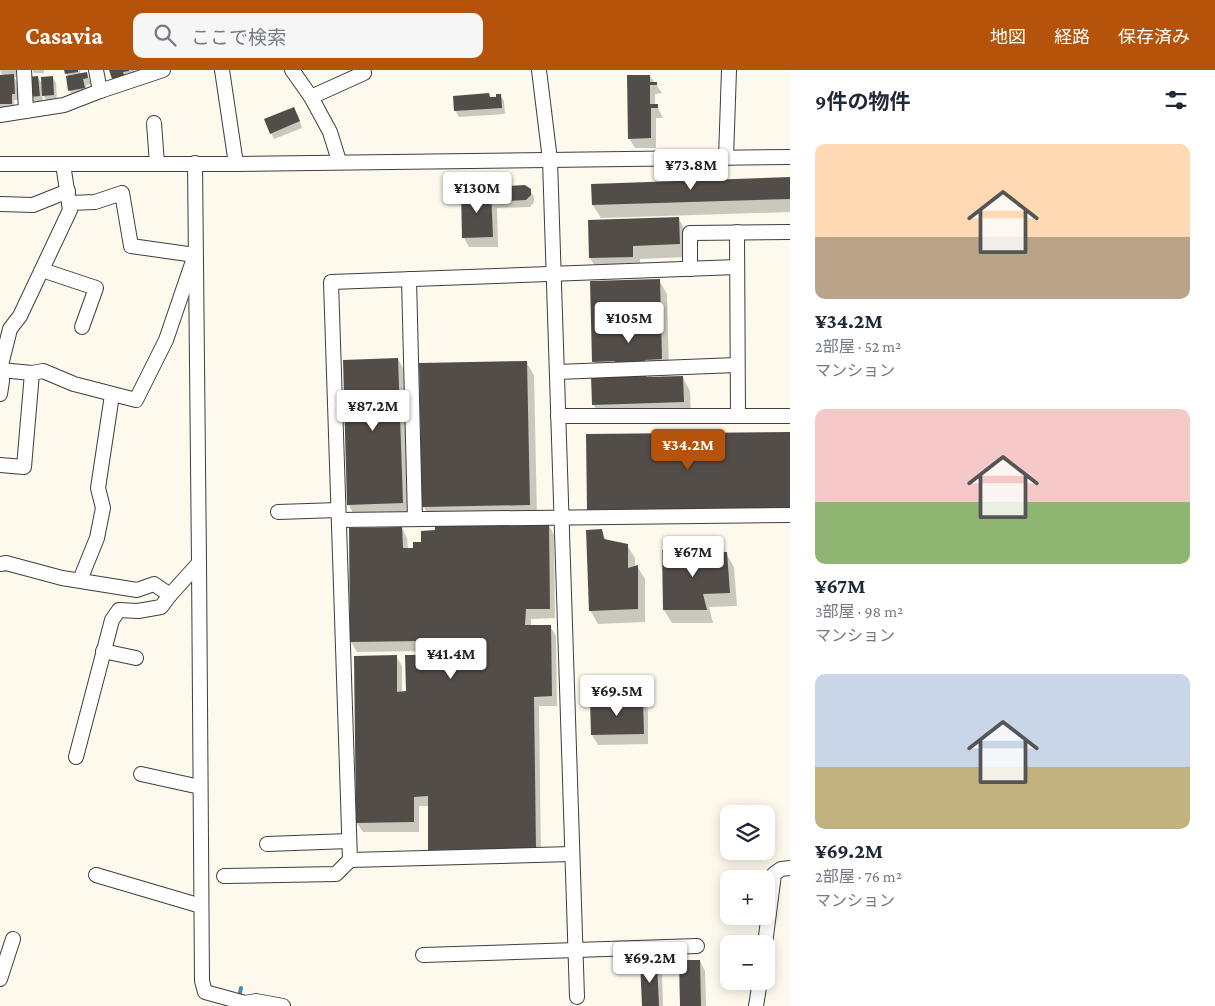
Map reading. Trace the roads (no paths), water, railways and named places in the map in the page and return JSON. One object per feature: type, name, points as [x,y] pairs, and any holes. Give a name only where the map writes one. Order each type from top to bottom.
[{"type":"street","points":[[24,70],[26,111]]},
{"type":"street","points":[[96,70],[100,91]]},
{"type":"street","points":[[0,115],[64,105],[163,70]]},
{"type":"street","points":[[222,70],[236,164]]},
{"type":"street","points":[[292,70],[311,98],[330,132],[339,161]]},
{"type":"street","points":[[311,98],[364,73],[363,70]]},
{"type":"street","points":[[539,70],[550,160],[577,997]]},
{"type":"street","points":[[726,158],[729,70]]},
{"type":"street","points":[[154,123],[157,164]]},
{"type":"street","points":[[0,164],[236,164],[339,161],[790,157]]},
{"type":"street","points":[[194,163],[202,981],[205,992],[245,1005],[256,1001],[283,1006]]},
{"type":"street","points":[[0,394],[2,381],[0,370],[10,329],[20,316],[70,210],[64,164]]},
{"type":"street","points":[[0,204],[33,205],[68,197],[95,202],[122,193],[131,246],[195,255]]},
{"type":"street","points":[[737,232],[738,416]]},
{"type":"street","points":[[690,269],[690,233],[790,232]]},
{"type":"street","points":[[0,370],[32,373],[43,371],[74,384],[136,400],[166,340],[195,255]]},
{"type":"street","points":[[350,860],[331,282],[737,267]]},
{"type":"street","points":[[42,270],[96,288],[82,327]]},
{"type":"street","points":[[409,279],[416,519]]},
{"type":"street","points":[[557,372],[737,365]]},
{"type":"street","points":[[0,465],[24,467],[32,373]]},
{"type":"street","points":[[80,580],[97,538],[103,508],[98,488],[112,395]]},
{"type":"street","points":[[558,416],[790,416]]},
{"type":"street","points":[[278,512],[416,519],[790,515]]},
{"type":"street","points":[[0,564],[6,563],[62,578],[137,590],[154,584],[170,595]]},
{"type":"street","points":[[76,757],[112,620],[119,610],[138,611],[160,607],[199,564]]},
{"type":"street","points":[[103,652],[136,658]]},
{"type":"street","points":[[141,774],[200,787]]},
{"type":"street","points":[[267,844],[349,840]]},
{"type":"street","points":[[224,876],[336,874],[350,860],[572,854]]},
{"type":"street","points":[[766,935],[774,874],[780,868],[790,868]]},
{"type":"street","points":[[96,875],[201,906]]},
{"type":"street","points":[[0,979],[13,939]]},
{"type":"street","points":[[423,954],[697,946]]},
{"type":"street","points":[[756,1006],[759,990]]},
{"type":"waterway","points":[[239,997],[241,988]]}]
